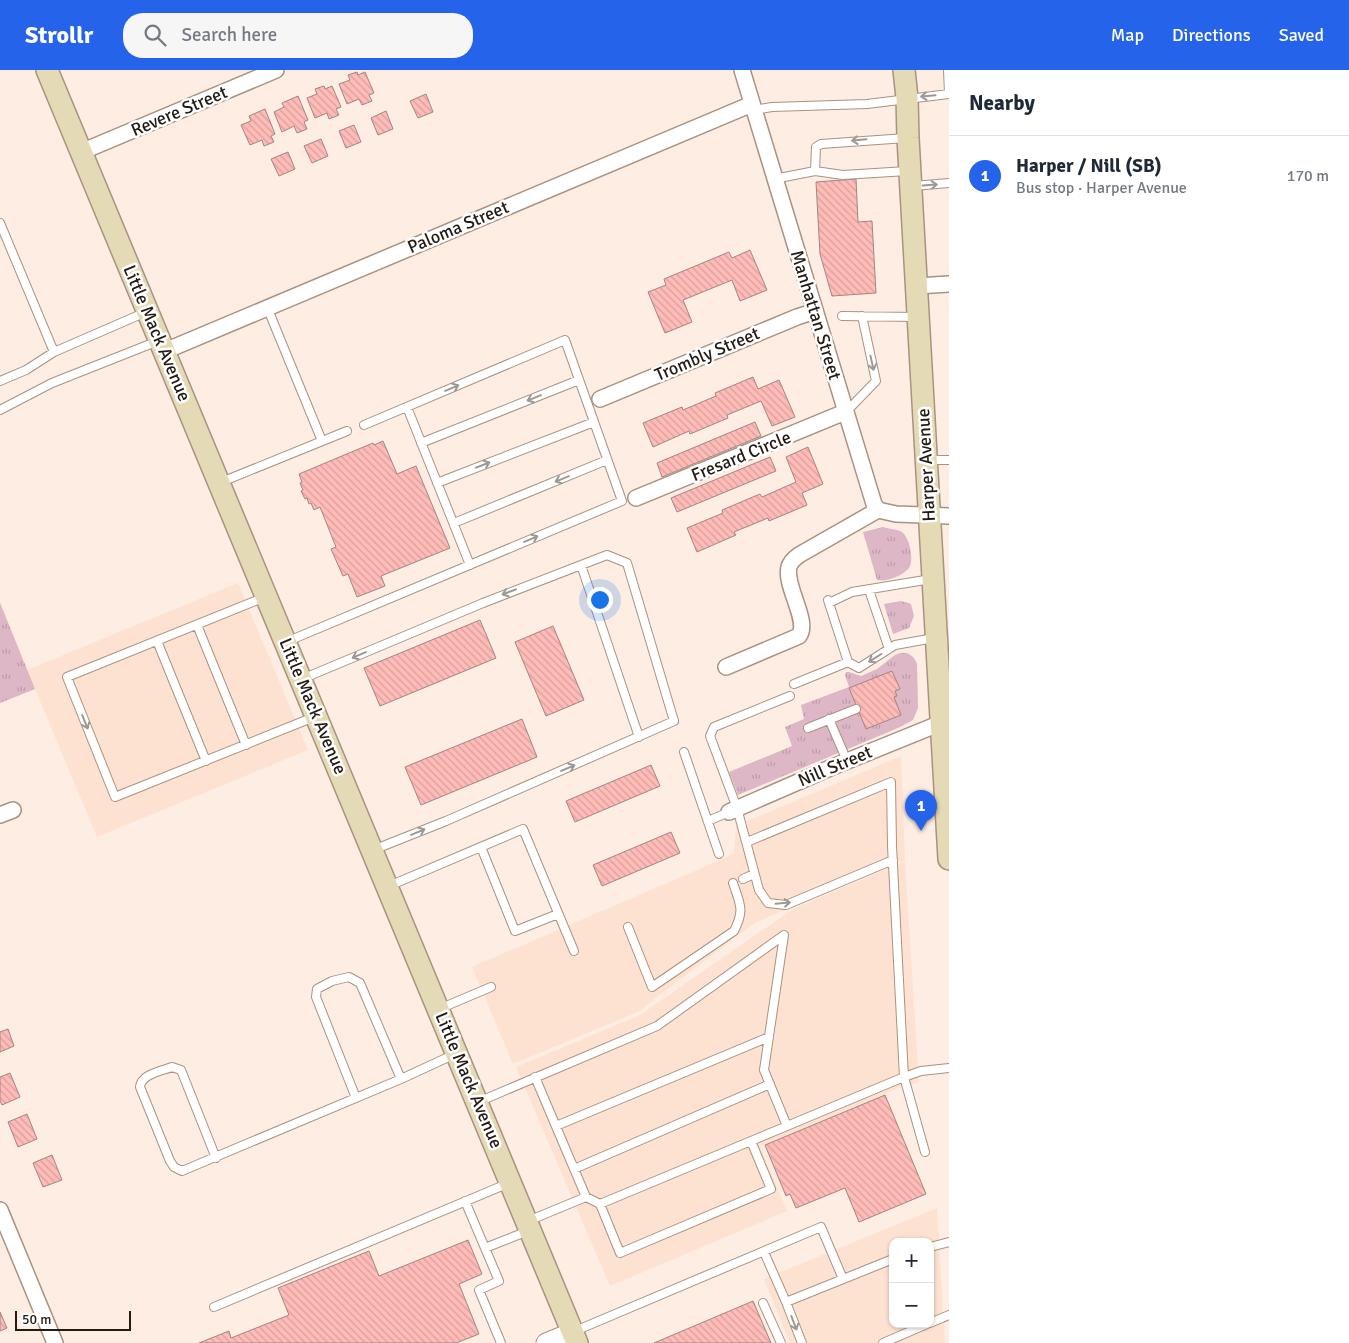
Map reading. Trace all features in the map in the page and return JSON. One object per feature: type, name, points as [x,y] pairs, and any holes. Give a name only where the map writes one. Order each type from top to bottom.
[{"type":"main road","name":"Little Mack Avenue","points":[[47,70],[575,1337]]},
{"type":"main road","name":"Harper Avenue","points":[[904,70],[926,460],[939,516],[933,579],[938,627],[949,859]]},
{"type":"street","name":"Revere Street","points":[[81,152],[276,70]]},
{"type":"street","name":"Manhattan Street","points":[[742,70],[870,496],[878,510]]},
{"type":"street","name":"Paloma Street","points":[[162,345],[267,307],[752,107]]},
{"type":"street","points":[[917,286],[949,284]]},
{"type":"street","name":"Trombly Street","points":[[600,399],[788,320],[815,311]]},
{"type":"street","name":"Fresard Circle","points":[[629,500],[845,412]]},
{"type":"street","points":[[726,667],[799,636],[802,627],[788,574],[791,562],[798,555],[878,510],[896,514],[939,516]]},
{"type":"street","name":"Nill Street","points":[[733,810],[847,761],[944,734]]},
{"type":"street","points":[[0,1210],[55,1343]]},
{"type":"street","points":[[546,1343],[575,1337]]},
{"type":"lane","points":[[752,107],[867,104],[949,93],[948,70]]},
{"type":"lane","points":[[815,171],[816,147],[821,144],[908,138]]},
{"type":"lane","points":[[774,179],[815,171],[949,183]]},
{"type":"lane","points":[[0,223],[54,352]]},
{"type":"lane","points":[[267,307],[322,441]]},
{"type":"lane","points":[[0,381],[26,370],[54,352],[148,311]]},
{"type":"lane","points":[[842,316],[919,317]]},
{"type":"lane","points":[[845,412],[876,382],[862,316]]},
{"type":"lane","points":[[286,642],[629,500],[607,460],[565,340],[364,425]]},
{"type":"lane","points":[[0,410],[52,383],[162,345]]},
{"type":"lane","points":[[422,444],[579,380]]},
{"type":"lane","points":[[407,407],[470,565]]},
{"type":"lane","points":[[437,483],[594,422]]},
{"type":"lane","points":[[219,483],[347,431]]},
{"type":"lane","points":[[454,523],[607,460]]},
{"type":"lane","points":[[926,460],[949,460]]},
{"type":"lane","points":[[302,680],[474,606],[607,555],[627,563],[674,721],[446,821],[373,850]]},
{"type":"lane","points":[[581,565],[639,737]]},
{"type":"lane","points":[[933,579],[852,592],[829,601],[848,662],[859,668],[895,645],[938,627]]},
{"type":"lane","points":[[869,590],[889,649]]},
{"type":"lane","points":[[267,596],[67,677],[115,797],[317,716]]},
{"type":"lane","points":[[197,625],[246,745]]},
{"type":"lane","points":[[157,641],[206,761]]},
{"type":"lane","points":[[794,684],[848,662]]},
{"type":"lane","points":[[790,696],[714,727],[710,736],[733,810],[747,842],[759,890],[768,903],[786,905],[893,860]]},
{"type":"lane","points":[[808,728],[856,709]]},
{"type":"lane","points":[[829,719],[847,761]]},
{"type":"lane","points":[[684,752],[719,854]]},
{"type":"lane","points":[[747,842],[891,782],[904,1077],[925,1152]]},
{"type":"lane","points":[[708,821],[733,810]]},
{"type":"lane","points":[[387,887],[523,829],[574,951]]},
{"type":"lane","points":[[481,847],[515,931],[558,914]]},
{"type":"lane","points":[[742,879],[754,874]]},
{"type":"lane","points":[[628,927],[652,987],[734,931],[741,919],[741,906],[733,883]]},
{"type":"lane","points":[[478,1102],[657,1026],[784,935],[764,1070],[787,1126]]},
{"type":"lane","points":[[356,1098],[316,997],[317,989],[332,981],[349,977],[360,983],[401,1079]]},
{"type":"lane","points":[[439,1009],[491,987]]},
{"type":"lane","points":[[556,1126],[769,1038]]},
{"type":"lane","points":[[216,1158],[181,1070],[172,1067],[144,1078],[140,1083],[140,1087],[174,1168],[182,1171],[216,1158],[401,1079],[457,1053]]},
{"type":"lane","points":[[600,1204],[904,1077],[921,1071],[949,1068]]},
{"type":"lane","points":[[535,1077],[586,1197],[600,1204],[620,1253],[771,1189],[751,1141]]},
{"type":"lane","points":[[574,1169],[770,1084]]},
{"type":"lane","points":[[214,1307],[511,1182]]},
{"type":"lane","points":[[486,1248],[586,1197]]},
{"type":"lane","points":[[465,1201],[499,1281],[479,1290],[501,1343]]},
{"type":"lane","points":[[575,1337],[822,1227],[843,1278]]},
{"type":"lane","points":[[934,1246],[949,1242]]},
{"type":"lane","points":[[764,1252],[802,1343]]},
{"type":"lane","points":[[786,1302],[889,1261]]},
{"type":"lane","points":[[763,1303],[781,1343]]},
{"type":"lane","points":[[934,1321],[949,1315]]},
{"type":"lane","points":[[883,1343],[918,1328]]},
{"type":"shaded area","points":[[238,583],[308,750],[97,837],[35,689],[0,703],[0,602],[27,670]]},
{"type":"shaded area","points":[[901,756],[905,860],[756,922],[640,1011],[513,1064],[472,967],[734,854],[736,826]]},
{"type":"shaded area","points":[[905,861],[919,1082],[898,1088],[760,1146],[787,1211],[610,1286],[516,1067],[640,1015],[793,909]]},
{"type":"shaded area","points":[[937,1208],[945,1343],[790,1343],[764,1279]]},
{"type":"green space","points":[[883,527],[900,531],[905,535],[909,544],[911,560],[909,568],[903,574],[889,579],[877,580],[863,532]]},
{"type":"green space","points":[[901,601],[911,604],[914,616],[909,628],[893,634],[884,604]]},
{"type":"green space","points":[[0,603],[35,689],[0,703]]},
{"type":"green space","points":[[900,653],[911,655],[917,664],[918,708],[913,720],[738,795],[729,772],[792,746],[785,727],[804,719],[801,705],[849,687],[845,675],[846,672],[861,676],[877,669]]},
{"type":"building","points":[[357,72],[358,75],[365,72],[374,93],[369,95],[372,101],[362,105],[359,99],[347,104],[339,84],[350,80],[348,75]]},
{"type":"building","points":[[324,86],[325,89],[332,86],[341,107],[336,109],[339,115],[329,119],[327,113],[315,118],[307,98],[317,94],[315,89]]},
{"type":"building","points":[[426,94],[433,112],[418,118],[410,101]]},
{"type":"building","points":[[298,96],[308,120],[304,122],[307,129],[297,133],[294,126],[282,132],[274,112],[284,107],[282,103]]},
{"type":"building","points":[[265,109],[275,134],[271,136],[274,142],[264,146],[262,140],[250,145],[241,125],[251,121],[249,116]]},
{"type":"building","points":[[386,111],[393,129],[378,135],[371,118]]},
{"type":"building","points":[[354,125],[361,142],[346,148],[339,131]]},
{"type":"building","points":[[321,139],[328,156],[312,163],[304,146]]},
{"type":"building","points":[[288,152],[295,169],[279,176],[271,159]]},
{"type":"building","points":[[856,179],[858,222],[872,221],[876,293],[832,296],[820,254],[816,182]]},
{"type":"building","points":[[750,250],[767,290],[740,301],[732,280],[683,300],[692,322],[665,333],[648,292],[666,285],[664,279],[729,252],[732,258]]},
{"type":"building","points":[[753,377],[758,389],[779,380],[795,417],[772,426],[761,401],[727,415],[728,418],[690,434],[689,431],[653,447],[643,423],[682,407],[683,410],[716,396],[715,393]]},
{"type":"building","points":[[755,422],[761,436],[662,477],[657,463]]},
{"type":"building","points":[[383,441],[397,474],[416,466],[450,548],[381,576],[385,586],[357,597],[348,574],[343,576],[331,549],[336,547],[320,507],[314,510],[301,491],[303,490],[299,474],[373,443],[374,445]]},
{"type":"building","points":[[808,447],[823,484],[802,493],[807,505],[769,521],[768,518],[734,532],[736,535],[697,552],[687,528],[723,513],[722,510],[760,494],[762,497],[796,482],[786,457]]},
{"type":"building","points":[[770,457],[776,471],[677,512],[671,498]]},
{"type":"building","points":[[480,620],[496,658],[380,706],[364,668]]},
{"type":"building","points":[[553,626],[584,700],[546,716],[515,642]]},
{"type":"building","points":[[892,671],[900,689],[895,691],[897,696],[894,697],[901,715],[866,729],[849,688]]},
{"type":"building","points":[[522,719],[537,757],[421,805],[405,767]]},
{"type":"building","points":[[651,765],[660,786],[575,822],[566,801]]},
{"type":"building","points":[[671,832],[680,853],[602,886],[593,865]]},
{"type":"building","points":[[8,1029],[14,1046],[0,1052],[0,1032]]},
{"type":"building","points":[[10,1073],[20,1097],[2,1105],[0,1101],[0,1077]]},
{"type":"building","points":[[885,1095],[926,1194],[859,1222],[845,1188],[796,1208],[790,1194],[786,1196],[765,1145]]},
{"type":"building","points":[[27,1114],[37,1139],[18,1147],[8,1122]]},
{"type":"building","points":[[52,1155],[62,1180],[43,1187],[33,1163]]},
{"type":"building","points":[[468,1240],[482,1274],[459,1284],[479,1334],[456,1343],[199,1343],[229,1331],[231,1338],[289,1315],[278,1288],[369,1251],[379,1276]]},
{"type":"building","points":[[753,1301],[771,1343],[654,1343]]},
{"type":"building","points":[[0,1312],[7,1328],[0,1331]]},
{"type":"place","name":"Harper / Nill (SB)","points":[[921,831]]}]
